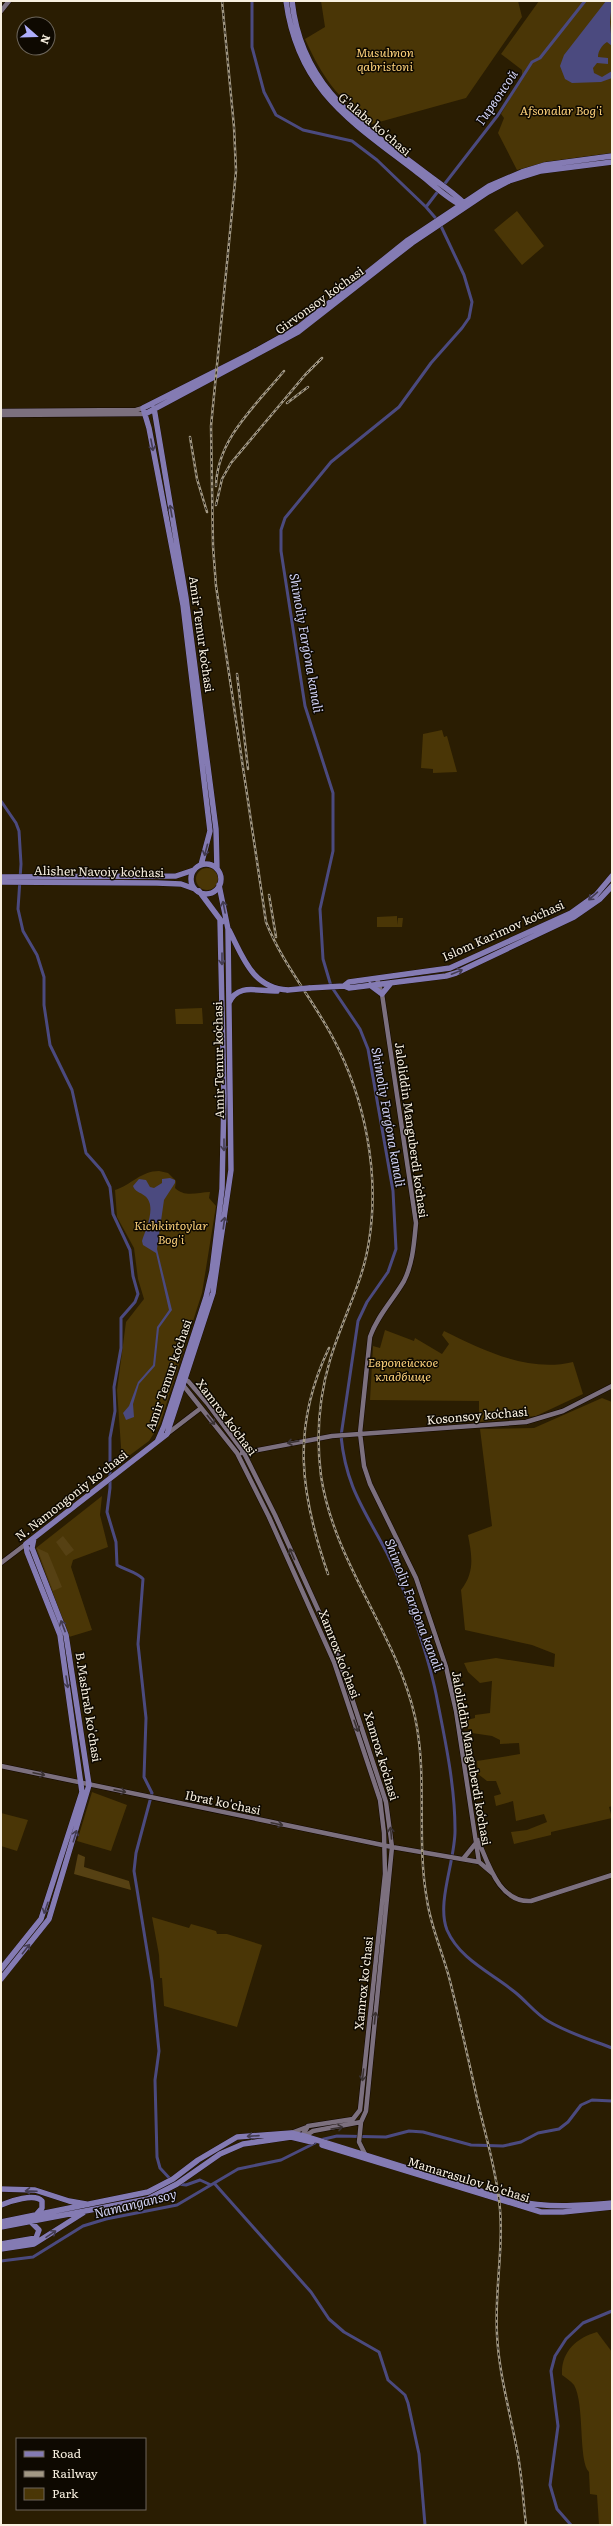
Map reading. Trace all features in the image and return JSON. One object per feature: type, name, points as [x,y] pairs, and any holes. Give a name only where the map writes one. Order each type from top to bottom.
[{"type":"main road","points":[[1,11],[9,1]]},
{"type":"main road","name":"G'alaba ko'chasi","points":[[286,1],[293,34],[303,62],[322,91],[360,129],[439,186]]},
{"type":"main road","name":"G'alaba ko'chasi","points":[[292,1],[305,54],[312,68],[326,89],[364,126],[439,186]]},
{"type":"main road","name":"Girvonsoy koʻchasi","points":[[1,411],[136,410],[153,404],[299,327],[431,226],[463,204],[502,185],[543,168],[612,156]]},
{"type":"main road","name":"Girvonsoy koʻchasi","points":[[543,168],[612,162]]},
{"type":"main road","points":[[439,186],[463,204]]},
{"type":"main road","name":"Girvonsoy koʻchasi","points":[[1,415],[145,414],[154,411],[298,332],[431,226]]},
{"type":"main road","name":"Amir Temur koʻchasi","points":[[153,404],[216,830],[217,869],[221,876],[219,885],[228,929],[227,1096],[223,1182],[214,1271],[183,1379],[156,1445]]},
{"type":"main road","name":"Amir Temur koʻchasi","points":[[143,408],[172,533]]},
{"type":"main road","name":"Amir Temur koʻchasi","points":[[198,703],[210,831],[201,865]]},
{"type":"main road","points":[[1,876],[24,879],[176,876],[194,870],[201,865],[210,864],[217,869]]},
{"type":"main road","points":[[194,870],[192,881],[197,890],[228,929],[246,965],[256,977],[267,986],[288,990]]},
{"type":"main road","name":"Islom Karimov koʻchasi","points":[[288,990],[344,986],[349,988],[370,986],[378,982],[439,971],[489,952],[584,904],[596,895],[612,876]]},
{"type":"main road","points":[[1,882],[15,879]]},
{"type":"main road","name":"Alisher Navoiy koʻchasi","points":[[24,879],[181,884],[197,890]]},
{"type":"main road","points":[[197,890],[213,892],[219,885]]},
{"type":"main road","name":"Islom Karimov koʻchasi","points":[[344,986],[349,982],[392,983],[446,976],[469,967],[574,917],[600,899],[612,886]]},
{"type":"main road","name":"Amir Temur koʻchasi","points":[[220,920],[227,1096]]},
{"type":"main road","name":"Jaloliddin Manguberdi koʻchasi","points":[[378,982],[382,994],[416,1223],[414,1249],[408,1271],[376,1323],[370,1337],[360,1433],[367,1476],[412,1569],[446,1666],[479,1862]]},
{"type":"main road","points":[[370,986],[382,994],[392,983]]},
{"type":"main road","points":[[228,1005],[234,994],[243,990],[288,990]]},
{"type":"main road","name":"Amir Temur koʻchasi","points":[[156,1445],[167,1434],[183,1387],[183,1379]]},
{"type":"main road","name":"Xamrox koʻchasi","points":[[183,1379],[244,1452],[275,1515],[344,1670],[386,1802],[392,1847],[366,2111],[361,2122],[359,2142],[365,2154]]},
{"type":"main road","name":"Kosonsoy koʻchasi","points":[[238,1455],[244,1452],[332,1436],[526,1422],[563,1411],[612,1386]]},
{"type":"main road","name":"Xamrox ko'chasi","points":[[183,1387],[238,1455],[322,1630],[380,1800],[385,1846],[385,1874],[360,2110],[353,2119],[308,2126],[291,2133]]},
{"type":"main road","points":[[167,1434],[201,1408]]},
{"type":"main road","name":"N. Namongoniy ko'chasi","points":[[1,1563],[114,1475],[156,1445]]},
{"type":"main road","points":[[26,1544],[32,1548],[34,1538]]},
{"type":"main road","name":"B.Mashrab ko'chasi","points":[[1,1969],[41,1919],[82,1792],[60,1635],[27,1552],[26,1544]]},
{"type":"main road","name":"B.Mashrab ko'chasi","points":[[1,1979],[46,1924],[64,1873],[90,1785],[66,1635],[32,1548]]},
{"type":"main road","name":"Ibrat ko'chasi","points":[[1,1766],[385,1846],[479,1862]]},
{"type":"main road","points":[[476,1837],[492,1873],[505,1892],[526,1902],[612,1875]]},
{"type":"main road","points":[[461,1858],[476,1843]]},
{"type":"main road","points":[[479,1862],[492,1873]]},
{"type":"main road","points":[[57,1871],[64,1873]]},
{"type":"main road","points":[[1,2222],[148,2198],[220,2154],[243,2144],[291,2137],[305,2138],[313,2131],[361,2122]]},
{"type":"main road","points":[[305,2138],[308,2126]]},
{"type":"main road","points":[[1,2227],[30,2222],[96,2206],[148,2192],[166,2183],[174,2183],[197,2161],[237,2137],[291,2133],[324,2144]]},
{"type":"main road","name":"Mamarasulov ko'chasi","points":[[324,2144],[365,2154],[513,2201],[542,2207],[564,2208],[612,2202]]},
{"type":"main road","name":"Mamarasulov ko'chasi","points":[[324,2144],[541,2212],[563,2212],[612,2207]]},
{"type":"main road","points":[[1,2189],[35,2190],[69,2202],[96,2206]]},
{"type":"main road","points":[[1,2205],[31,2197],[39,2198],[42,2201],[42,2208],[34,2216]]},
{"type":"main road","points":[[1,2249],[34,2244],[77,2216],[96,2206]]},
{"type":"main road","points":[[1,2244],[36,2238],[39,2230],[30,2222]]},
{"type":"green space","name":"Musulmon qabristoni","points":[[321,1],[518,1],[522,17],[466,98],[372,124],[349,105],[332,86],[318,65],[305,39],[325,27]]},
{"type":"green space","name":"Afsonalar Bog'i","points":[[539,1],[612,1],[612,153],[545,162],[517,170],[498,133],[504,118],[501,114],[522,78],[522,70],[501,54]]},
{"type":"green space","points":[[517,211],[544,246],[522,265],[494,230]]},
{"type":"green space","points":[[442,730],[444,737],[447,736],[457,772],[433,773],[433,769],[421,768],[423,734]]},
{"type":"green space","points":[[207,868],[215,871],[218,879],[215,887],[207,890],[199,887],[196,879],[199,871]]},
{"type":"green space","points":[[397,916],[397,925],[398,918],[403,918],[402,927],[377,927],[377,917]]},
{"type":"green space","points":[[202,1008],[203,1024],[176,1024],[175,1009]]},
{"type":"green space","name":"Kichkintoylar Bog'i","points":[[159,1171],[168,1173],[176,1181],[175,1188],[183,1193],[192,1194],[210,1192],[209,1198],[216,1206],[202,1293],[160,1424],[149,1441],[122,1461],[117,1390],[126,1322],[144,1299],[138,1279],[134,1248],[117,1217],[115,1190],[147,1173]]},
{"type":"green space","name":"Европейское кладбище","points":[[385,1330],[414,1341],[415,1338],[442,1354],[449,1344],[442,1335],[444,1331],[506,1358],[539,1364],[556,1365],[573,1362],[583,1394],[536,1416],[479,1422],[479,1401],[370,1400],[373,1346],[380,1348]]},
{"type":"green space","points":[[602,1398],[612,1402],[612,1806],[609,1807],[612,1818],[551,1832],[551,1835],[514,1844],[511,1832],[527,1830],[547,1822],[544,1814],[516,1821],[513,1801],[496,1806],[494,1796],[501,1794],[496,1781],[487,1781],[478,1774],[477,1761],[520,1754],[519,1743],[500,1744],[500,1740],[492,1736],[472,1733],[472,1729],[468,1729],[467,1720],[475,1718],[475,1715],[490,1713],[492,1681],[480,1683],[468,1672],[464,1663],[496,1658],[554,1667],[555,1654],[532,1645],[465,1630],[461,1590],[469,1577],[471,1564],[471,1550],[468,1535],[492,1526],[480,1429],[534,1428]]},
{"type":"green space","points":[[102,1496],[100,1515],[108,1547],[73,1560],[71,1567],[92,1630],[69,1637],[36,1548]]},
{"type":"green space","points":[[92,1792],[127,1805],[111,1851],[77,1841]]},
{"type":"green space","points":[[1,1813],[28,1820],[17,1851],[1,1846]]},
{"type":"green space","points":[[152,1917],[189,1928],[191,1924],[216,1931],[217,1934],[227,1934],[262,1945],[237,2027],[164,2006],[162,1978],[160,1978],[159,1955]]},
{"type":"green space","points":[[597,2332],[612,2352],[612,2525],[599,2525],[597,2495],[590,2494],[589,2472],[584,2456],[577,2394],[574,2385],[562,2375],[564,2359],[571,2347],[576,2342]]},
{"type":"shaded area","points":[[606,1],[612,1],[610,22],[612,46],[607,42],[603,45],[598,55],[598,57],[608,58],[608,64],[597,63],[593,68],[594,73],[602,77],[612,71],[612,78],[601,82],[572,83],[565,79],[560,66],[564,55]]},
{"type":"shaded area","points":[[170,1178],[175,1180],[175,1183],[164,1200],[157,1249],[172,1310],[159,1328],[155,1366],[139,1384],[133,1404],[134,1417],[126,1420],[123,1413],[129,1406],[138,1382],[153,1365],[157,1327],[169,1310],[156,1253],[143,1245],[142,1241],[150,1217],[150,1205],[145,1196],[136,1191],[133,1186],[139,1179],[146,1180],[150,1187],[154,1188],[162,1183],[162,1179]]},
{"type":"shaded area","points":[[63,1536],[74,1550],[66,1556],[56,1542]]},
{"type":"shaded area","points":[[37,1548],[48,1553],[62,1587],[53,1591]]},
{"type":"shaded area","points":[[78,1854],[85,1857],[84,1867],[129,1881],[131,1890],[74,1874]]},
{"type":"waterway","name":"Shimoliy Fargʻona kanali","points":[[252,1],[252,47],[264,92],[276,115],[303,130],[352,141],[377,160],[426,207],[439,222],[464,275],[472,302],[469,318],[431,363],[399,407],[331,462],[285,518],[281,530],[281,551],[305,706],[333,793],[333,851],[320,909],[323,959],[331,986],[360,1029],[368,1049],[393,1191],[396,1249],[388,1272],[367,1302],[358,1321],[341,1436],[343,1454],[352,1484],[357,1497],[395,1569],[424,1647],[434,1686],[450,1766],[455,1813],[453,1854],[444,1907],[444,1919],[447,1930],[460,1950],[468,1958],[516,1993],[544,2018],[572,2033],[612,2048]]},
{"type":"waterway","name":"Гирвонсой","points":[[443,186],[498,115],[532,62],[540,58],[585,1]]},
{"type":"waterway","name":"Гирвонсой","points":[[426,207],[439,190]]},
{"type":"waterway","points":[[1,801],[16,823],[19,831],[21,864],[18,909],[23,931],[37,955],[44,977],[44,1005],[50,1045],[72,1090],[86,1153],[102,1171],[110,1187],[113,1214],[130,1250],[133,1276],[138,1294],[135,1302],[121,1318],[121,1348],[114,1387],[115,1411],[110,1438],[110,1488],[107,1512],[116,1542],[117,1565],[143,1579],[138,1644],[146,1718],[144,1777],[152,1793],[136,1853],[134,1871],[152,1981],[159,2051],[155,2080],[157,2157],[160,2168],[172,2181]]},
{"type":"waterway","name":"Namangansoy","points":[[320,2140],[337,2136],[386,2137],[409,2131],[423,2132],[471,2145],[503,2146],[521,2142],[538,2133],[559,2129],[568,2122],[581,2105],[592,2100],[612,2101]]},
{"type":"waterway","name":"Namangansoy","points":[[1,2261],[33,2257],[83,2226],[106,2219],[177,2205],[238,2169],[281,2160],[315,2143]]},
{"type":"waterway","points":[[178,2184],[186,2185],[200,2180],[211,2185]]},
{"type":"waterway","points":[[214,2183],[311,2292],[329,2319],[344,2332],[379,2352],[388,2380],[405,2395],[408,2403],[419,2454],[425,2525]]},
{"type":"waterway","name":"Shimoliy Fargʻona kanali","points":[[571,2525],[557,2509],[550,2485],[558,2426],[551,2371],[555,2356],[566,2339],[583,2323],[612,2311]]},
{"type":"railway","points":[[222,1],[234,127],[236,171],[211,426],[213,546],[216,586],[266,922],[281,953],[325,1023],[344,1061],[354,1086],[367,1137],[373,1189],[369,1241],[362,1272],[335,1345],[323,1388],[319,1432],[321,1476],[328,1508],[338,1538],[394,1656],[406,1686],[415,1717],[421,1762],[422,1854],[427,1900],[431,1921],[454,1996],[492,2159],[498,2193],[501,2228],[497,2299],[498,2350],[502,2379],[519,2459],[526,2525]]},
{"type":"railway","points":[[216,505],[222,479],[231,463],[305,375],[322,358]]},
{"type":"railway","points":[[216,486],[218,469],[223,453],[231,438],[250,410],[284,371]]},
{"type":"railway","points":[[287,403],[308,387]]},
{"type":"railway","points":[[190,437],[197,479],[207,512]]},
{"type":"railway","points":[[237,674],[248,769]]},
{"type":"railway","points":[[269,895],[276,937]]},
{"type":"railway","points":[[328,1574],[318,1545],[311,1516],[306,1488],[304,1461],[305,1433],[309,1405],[317,1377],[329,1348]]}]
